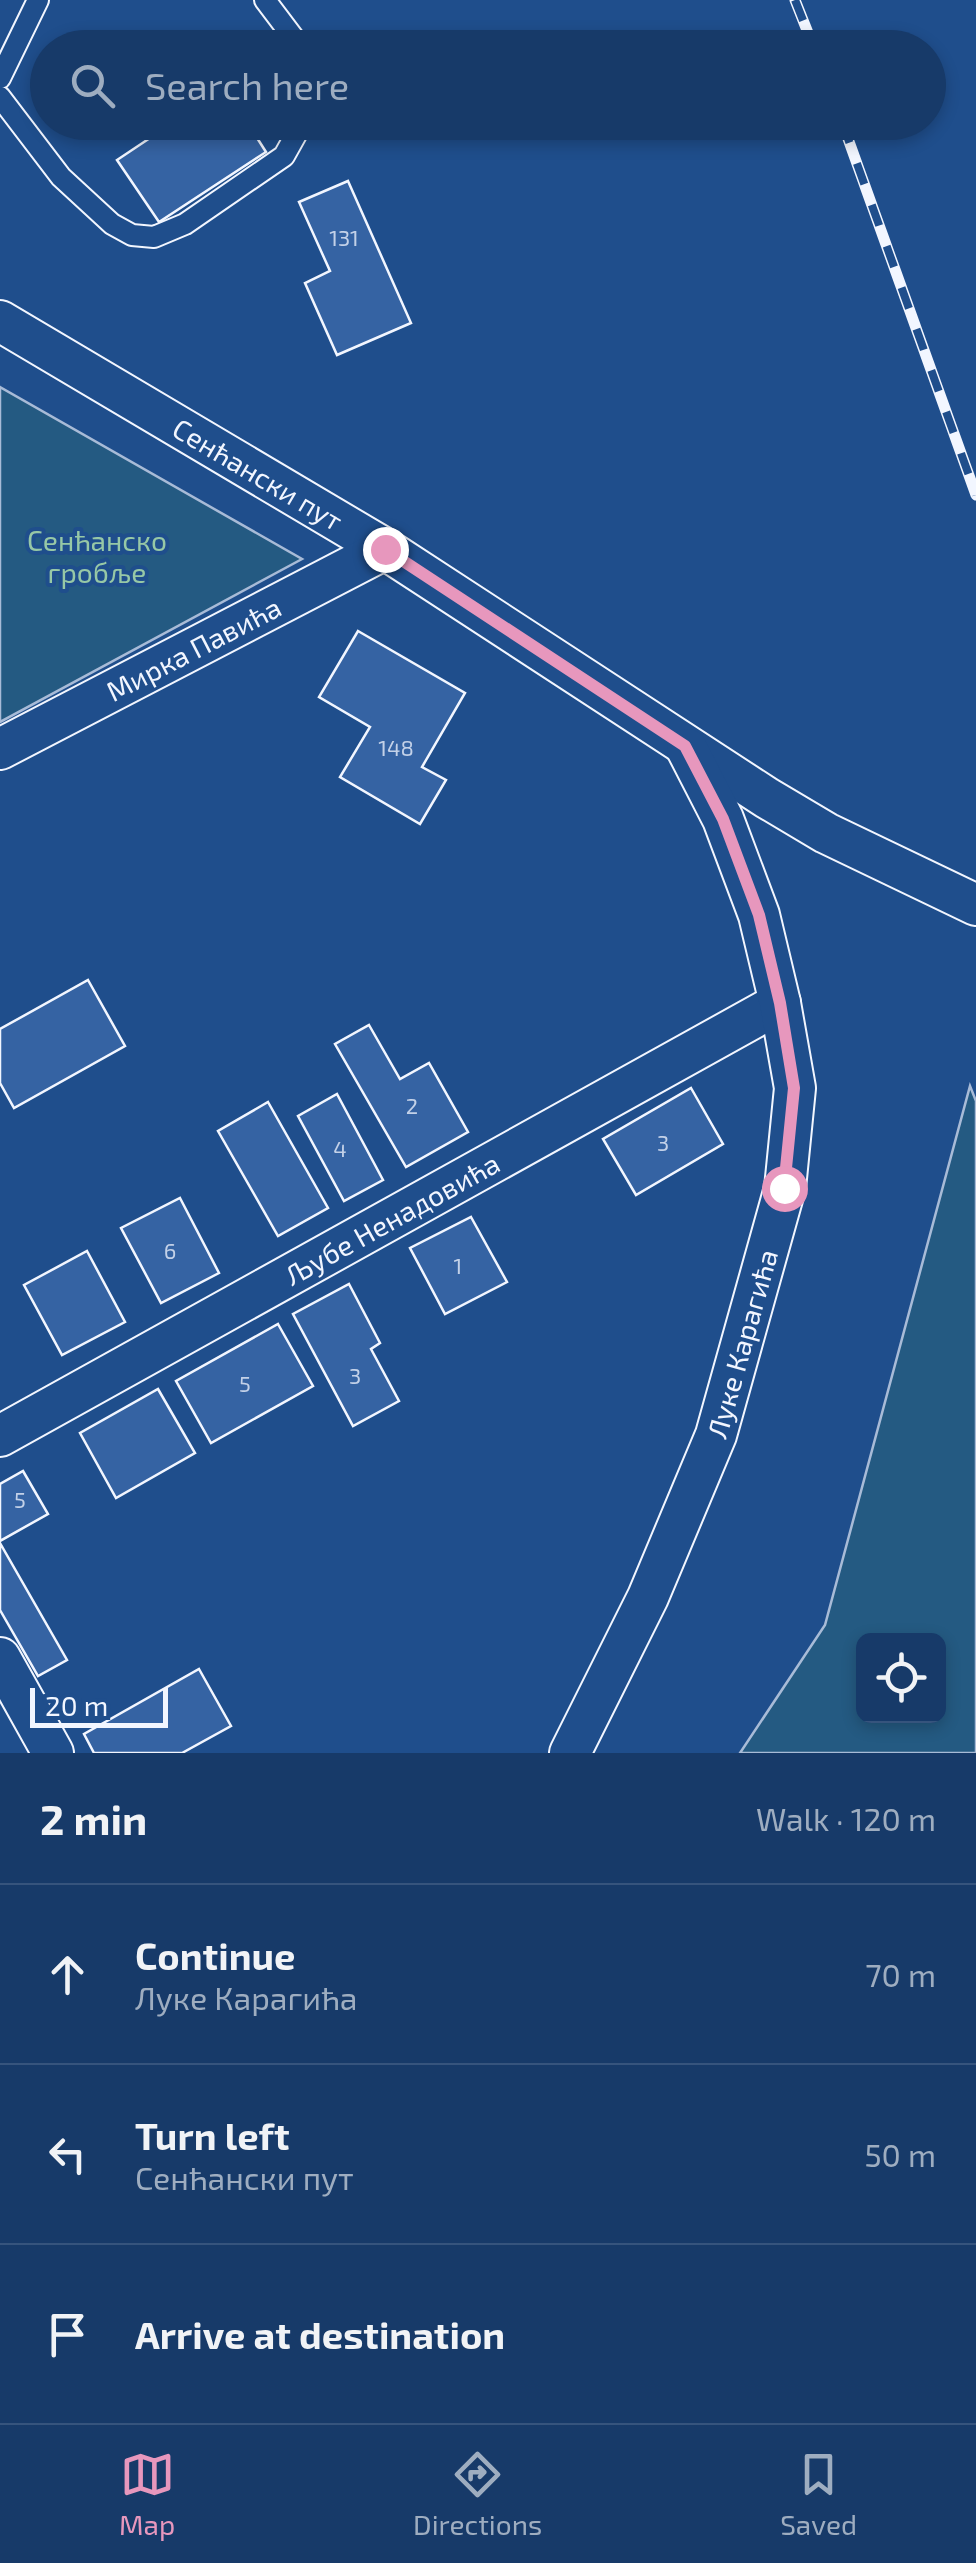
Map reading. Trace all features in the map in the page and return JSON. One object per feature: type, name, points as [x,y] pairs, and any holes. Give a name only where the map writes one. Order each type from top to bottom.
[{"type":"street","name":"Сенћански пут","points":[[0,322],[385,549],[766,798],[826,833],[976,905]]},
{"type":"street","name":"Мирка Павића","points":[[0,749],[385,549]]},
{"type":"street","name":"Луке Карагића","points":[[570,1753],[648,1598],[716,1435],[784,1188],[794,1088],[780,1003],[759,915],[723,819],[685,746]]},
{"type":"street","name":"Љубе Ненадовића","points":[[0,1436],[780,1003]]},
{"type":"street","points":[[0,1658],[53,1753]]},
{"type":"lane","points":[[0,78],[38,0]]},
{"type":"lane","points":[[265,0],[288,30]]},
{"type":"lane","points":[[0,98],[30,136]]},
{"type":"lane","points":[[33,140],[61,176],[112,224],[132,235],[154,236],[185,224],[284,156],[292,140]]},
{"type":"green space","name":"Сенћанско гробље","points":[[0,387],[302,559],[0,722]]},
{"type":"green space","points":[[970,1086],[976,1101],[976,1753],[740,1753],[825,1625]]},
{"type":"building","points":[[147,140],[258,140],[266,152],[159,222],[117,160]]},
{"type":"building","points":[[348,181],[411,323],[337,355],[305,283],[330,271],[299,202]]},
{"type":"building","points":[[358,631],[465,693],[422,767],[446,780],[420,824],[340,777],[370,727],[319,697]]},
{"type":"building","points":[[88,980],[125,1046],[14,1108],[0,1083],[0,1029]]},
{"type":"building","points":[[369,1025],[400,1079],[429,1063],[468,1132],[406,1167],[335,1044]]},
{"type":"building","points":[[691,1088],[723,1144],[636,1195],[603,1139]]},
{"type":"building","points":[[337,1094],[383,1180],[344,1201],[298,1116]]},
{"type":"building","points":[[268,1102],[328,1208],[278,1236],[218,1131]]},
{"type":"building","points":[[180,1198],[219,1273],[161,1303],[121,1228]]},
{"type":"building","points":[[471,1217],[507,1282],[445,1314],[410,1248]]},
{"type":"building","points":[[87,1251],[125,1322],[62,1355],[24,1285]]},
{"type":"building","points":[[349,1284],[380,1343],[371,1349],[399,1401],[353,1426],[293,1314]]},
{"type":"building","points":[[278,1324],[313,1386],[211,1443],[176,1381]]},
{"type":"building","points":[[158,1389],[195,1453],[116,1498],[80,1433]]},
{"type":"building","points":[[23,1471],[48,1514],[0,1541],[0,1484]]},
{"type":"building","points":[[0,1543],[67,1660],[38,1676],[0,1610]]},
{"type":"building","points":[[199,1669],[231,1726],[182,1753],[94,1753],[84,1734]]},
{"type":"railway","points":[[795,0],[807,30]]},
{"type":"railway","points":[[848,140],[976,495]]},
{"type":"route","points":[[385,549],[685,746],[723,819],[759,915],[780,1003],[794,1088],[784,1188]]}]
